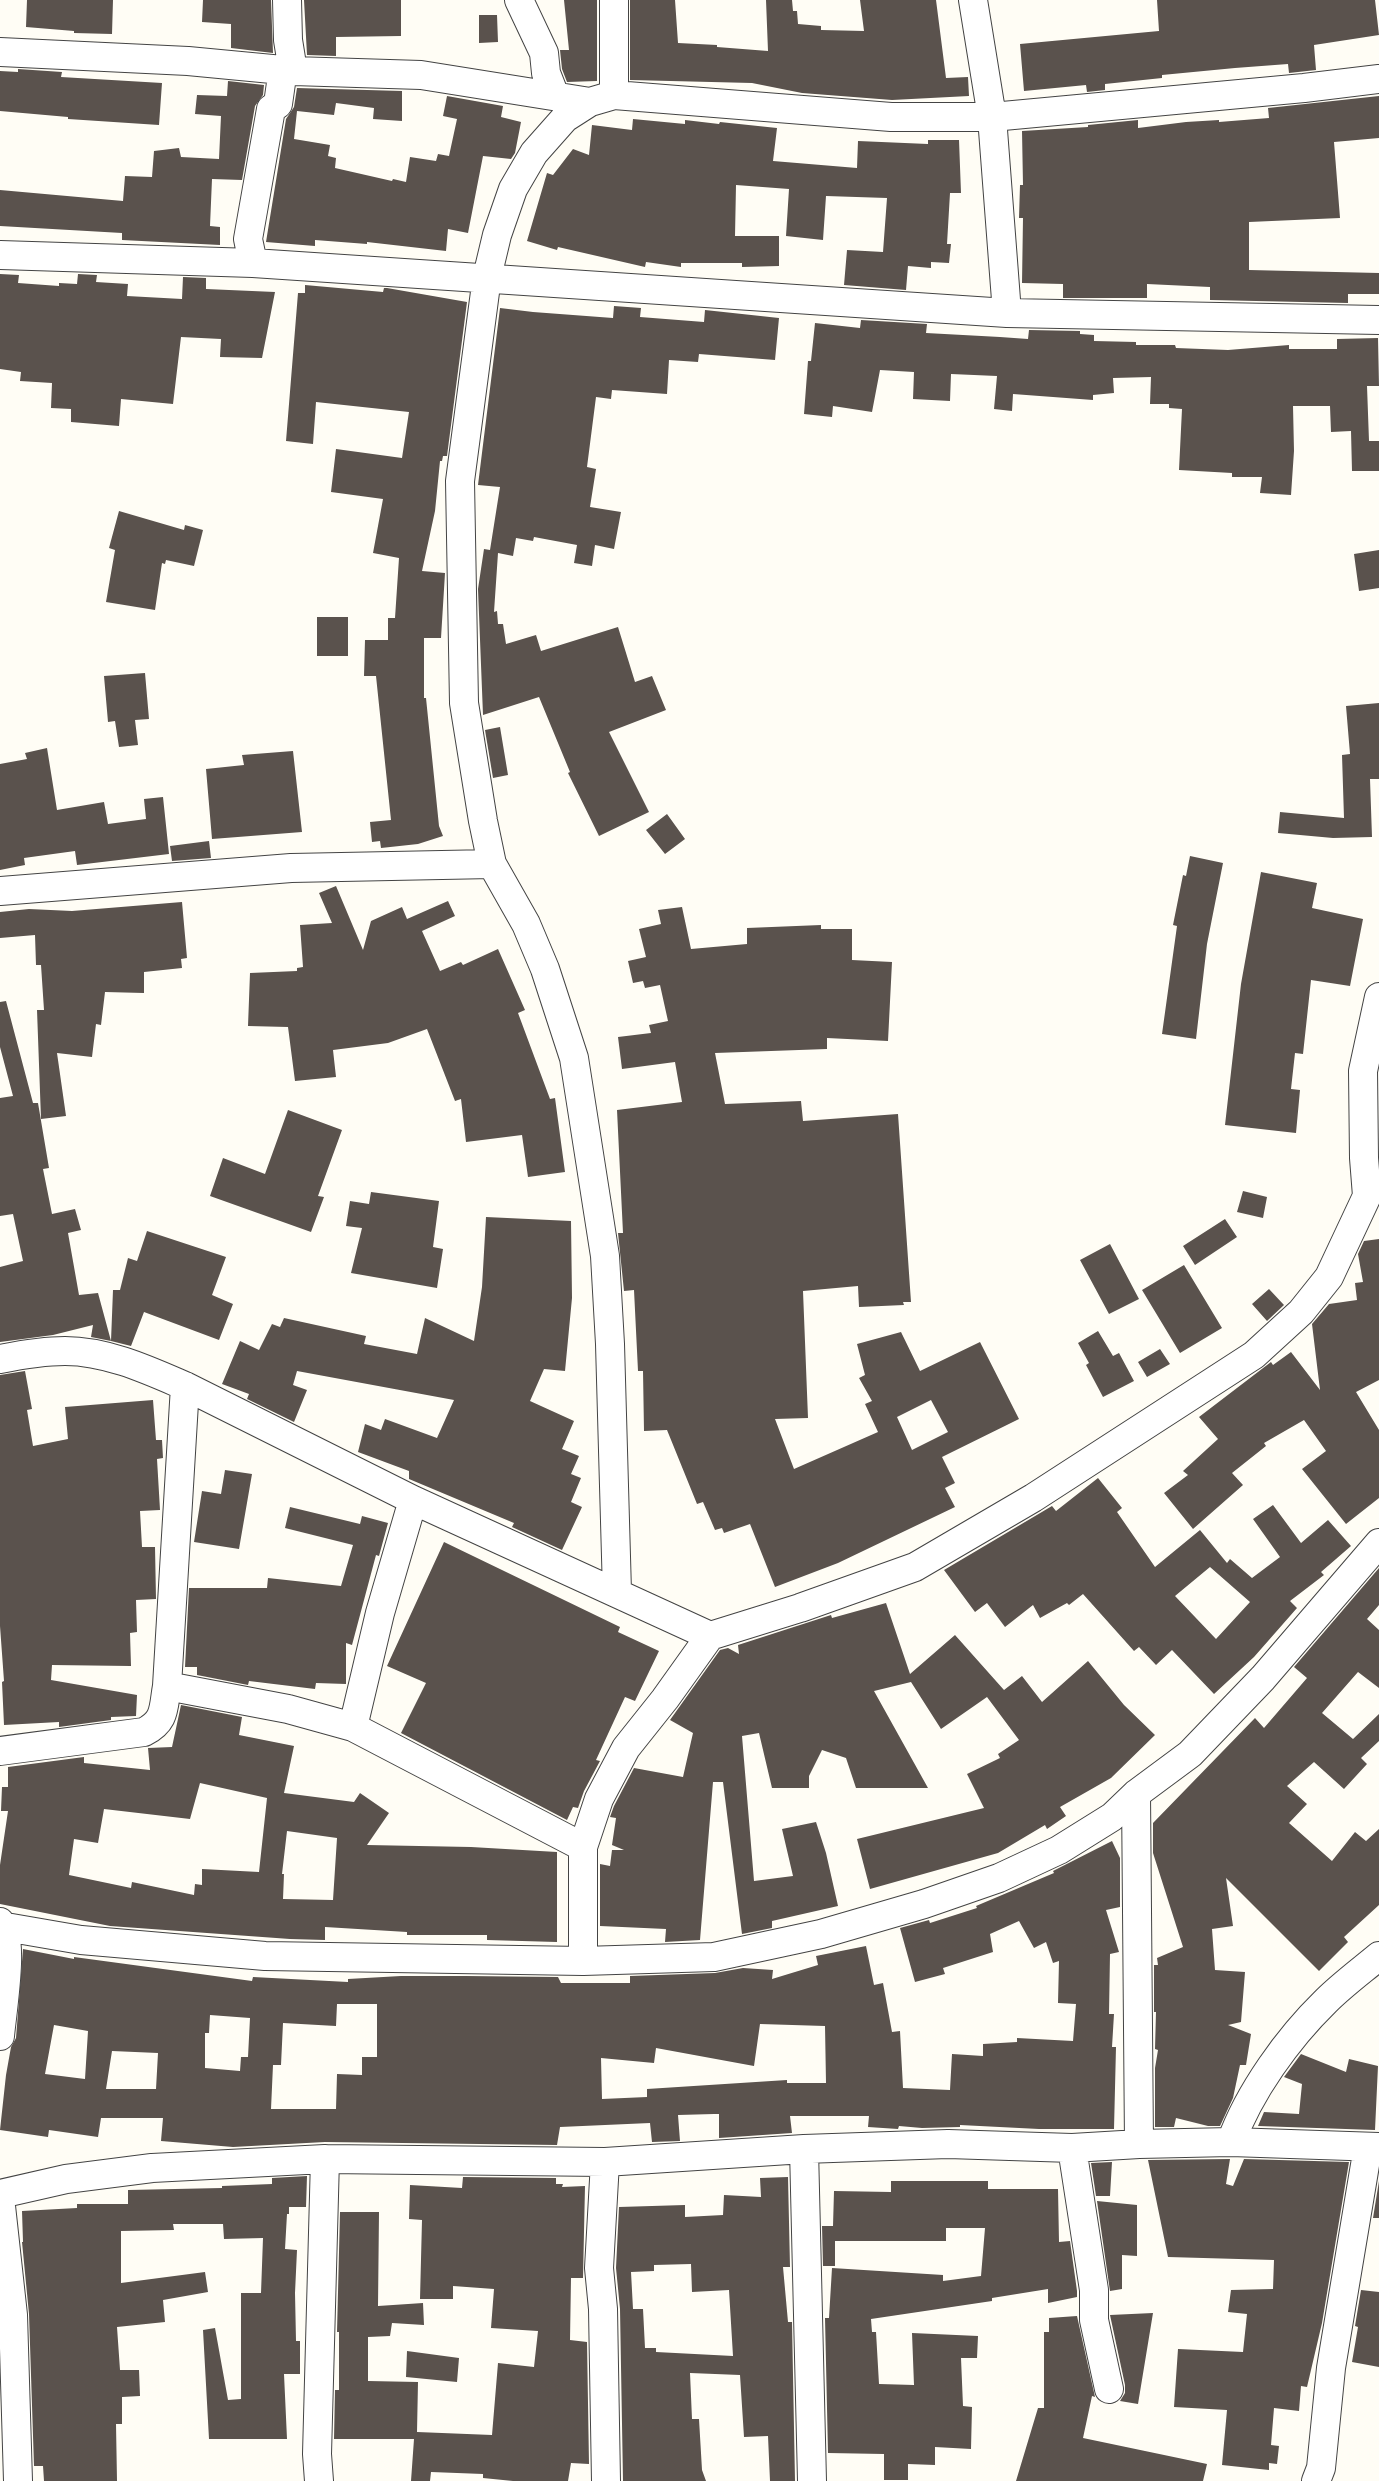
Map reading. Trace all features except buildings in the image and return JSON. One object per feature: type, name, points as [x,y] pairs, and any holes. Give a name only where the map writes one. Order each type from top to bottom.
[{"type":"street","points":[[253,263],[248,239],[264,143],[271,109],[278,104],[288,70],[287,0]]},
{"type":"street","points":[[519,0],[544,53],[546,73],[555,96]]},
{"type":"street","points":[[602,99],[614,0]]},
{"type":"street","points":[[973,0],[992,117],[1007,313]]},
{"type":"street","points":[[0,52],[188,61],[288,70],[421,75],[555,96],[891,117],[992,117],[1379,79]]},
{"type":"street","points":[[602,99],[565,118],[534,153],[510,198],[497,235],[487,277],[460,481],[464,703],[483,820],[492,864],[526,924],[545,969],[576,1070],[605,1256],[610,1344],[617,1592]]},
{"type":"street","points":[[0,255],[253,263],[1007,313],[1379,320]]},
{"type":"street","points":[[0,891],[291,868],[492,864]]},
{"type":"street","points":[[583,1961],[583,1847],[599,1799],[626,1748],[665,1700],[710,1636],[800,1608],[915,1567],[1033,1498],[1254,1355],[1301,1312],[1329,1277],[1373,1197],[1364,1158],[1363,1071],[1379,997]]},
{"type":"street","points":[[0,1359],[64,1351],[102,1355],[151,1371],[413,1500],[710,1636]]},
{"type":"street","points":[[0,1751],[144,1732],[157,1726],[167,1686],[185,1386]]},
{"type":"street","points":[[354,1727],[380,1613],[413,1500]]},
{"type":"street","points":[[0,2036],[7,1958],[2,1926],[81,1940],[266,1956],[583,1961],[714,1957],[821,1934],[924,1904],[999,1878],[1059,1850],[1112,1817],[1136,1794],[1190,1754],[1263,1678],[1379,1543]]},
{"type":"street","points":[[167,1686],[288,1708],[354,1727],[583,1847]]},
{"type":"street","points":[[1136,1794],[1138,2144]]},
{"type":"street","points":[[1231,2142],[1240,2116],[1289,2042],[1326,2001],[1379,1956]]},
{"type":"street","points":[[18,2481],[13,2315],[0,2195],[66,2179],[152,2168],[326,2158],[605,2162],[804,2149],[948,2144],[1072,2148],[1231,2142],[1373,2147],[1331,2368],[1321,2468],[1316,2481]]},
{"type":"street","points":[[1072,2148],[1094,2290],[1094,2320],[1109,2389]]},
{"type":"street","points":[[804,2149],[812,2481]]},
{"type":"street","points":[[320,2481],[317,2454],[326,2158]]},
{"type":"street","points":[[605,2162],[599,2268],[603,2309],[606,2481]]}]
